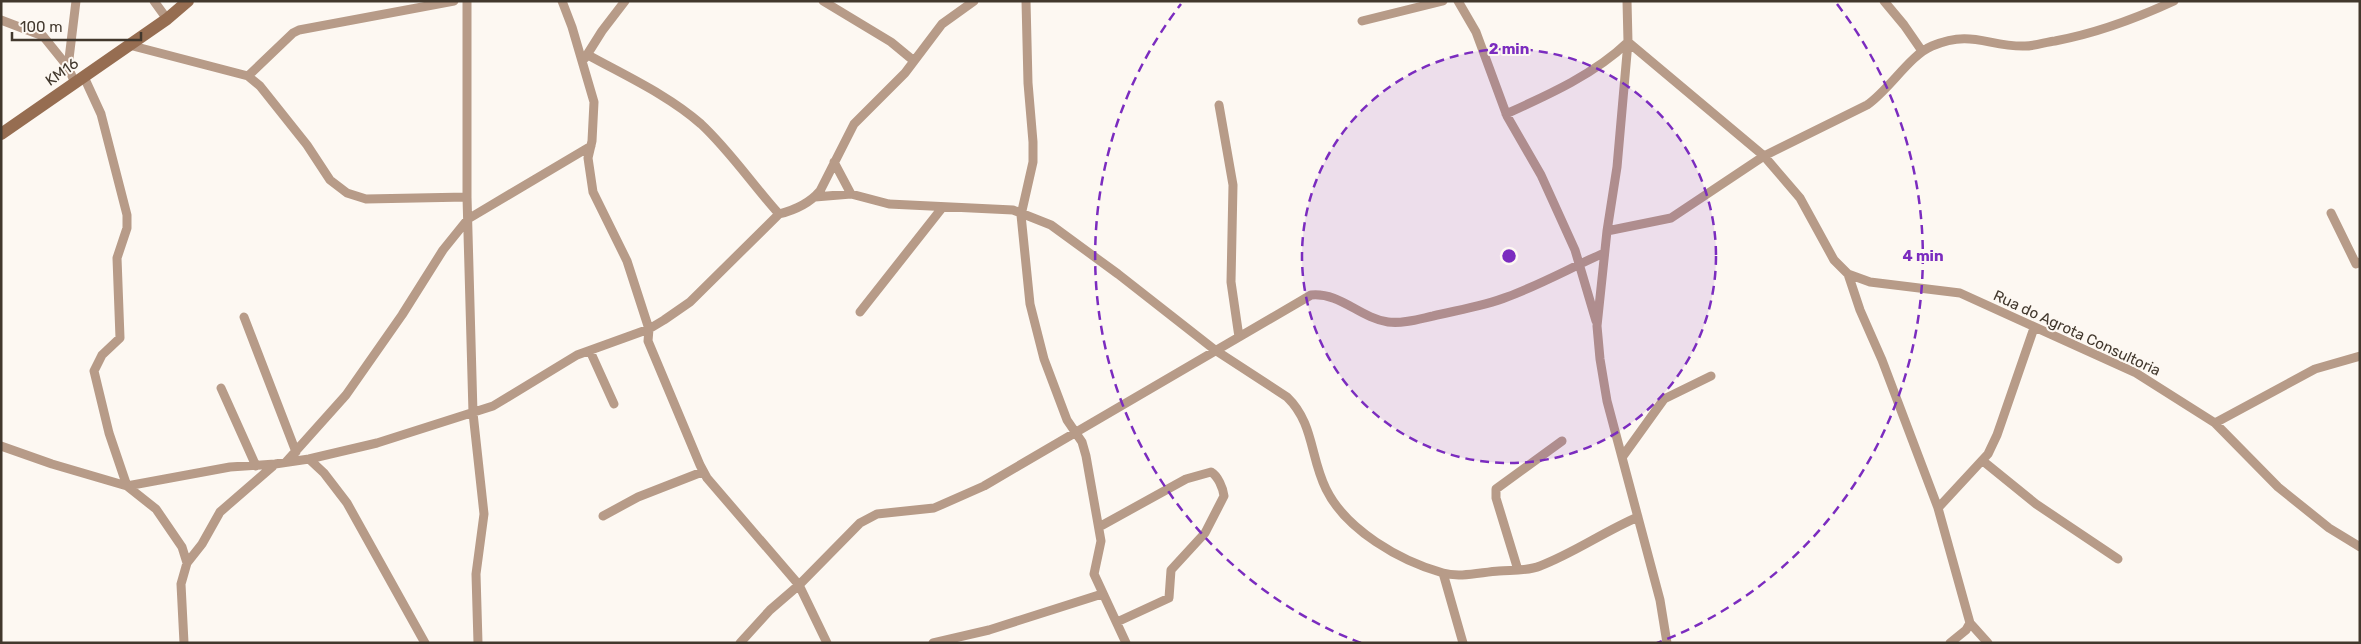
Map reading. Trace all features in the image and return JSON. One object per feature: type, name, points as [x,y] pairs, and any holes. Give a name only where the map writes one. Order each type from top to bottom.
[{"type":"street","points":[[68,68],[76,1]]},
{"type":"street","points":[[154,1],[167,19]]},
{"type":"street","name":"KM16","points":[[1,134],[167,19],[188,1]]},
{"type":"street","points":[[248,76],[293,33],[299,30],[454,1]]},
{"type":"street","points":[[467,1],[467,197],[473,413],[484,514],[476,574],[478,643]]},
{"type":"street","points":[[562,1],[585,58],[594,102],[588,168],[593,192],[598,207],[624,255],[649,329],[648,341],[702,472],[799,585],[827,643]]},
{"type":"street","points":[[585,58],[602,31],[625,1]]},
{"type":"street","points":[[823,1],[891,42],[914,61]]},
{"type":"street","points":[[126,486],[230,467],[276,464],[309,459],[376,442],[473,413],[502,402],[577,355],[649,329],[690,302],[779,214],[799,208],[815,196],[854,124],[905,73],[942,24],[974,1]]},
{"type":"street","points":[[1026,1],[1028,83],[1034,142],[1032,162],[1021,215],[1030,304],[1037,334],[1068,420],[1082,442],[1086,456],[1101,541],[1094,574],[1126,643]]},
{"type":"street","points":[[1362,21],[1443,1]]},
{"type":"street","points":[[1458,1],[1473,26],[1506,114],[1542,175],[1579,264],[1598,326]]},
{"type":"street","points":[[1627,1],[1628,42],[1617,167],[1604,253],[1598,326],[1600,359],[1607,401],[1660,600],[1667,643]]},
{"type":"street","points":[[1884,1],[1904,24],[1922,52]]},
{"type":"street","points":[[1607,231],[1671,218],[1764,156],[1867,105],[1882,94],[1922,52],[1932,46],[1965,37],[2026,46],[2069,38],[2132,21],[2174,1]]},
{"type":"street","points":[[1,20],[43,36],[80,80],[101,114],[127,215],[127,228],[117,258],[120,338],[102,355],[94,371],[109,433],[126,486]]},
{"type":"street","points":[[1506,114],[1592,70],[1616,54],[1628,42]]},
{"type":"street","points":[[1628,42],[1764,156],[1800,198],[1834,260],[1848,274],[1860,310],[1882,360],[1938,508],[1970,623],[1988,643]]},
{"type":"street","points":[[129,45],[248,76],[260,86],[307,145],[330,180],[346,193],[366,199],[467,197]]},
{"type":"street","points":[[585,58],[660,94],[700,123],[730,155],[779,214]]},
{"type":"street","points":[[1219,105],[1233,185],[1231,282],[1239,337]]},
{"type":"street","points":[[286,462],[346,395],[402,315],[443,250],[468,219],[591,146]]},
{"type":"street","points":[[834,162],[851,194]]},
{"type":"street","points":[[815,196],[851,194],[889,204],[1013,210],[1021,215],[1051,225],[1118,274],[1215,350],[1287,396],[1297,406],[1311,436],[1326,489],[1348,519],[1376,542],[1396,554],[1444,573],[1518,570],[1540,566],[1638,517]]},
{"type":"street","points":[[860,312],[942,208]]},
{"type":"street","points":[[2331,213],[2356,264],[2360,262]]},
{"type":"street","points":[[740,643],[770,610],[799,585],[868,517],[891,512],[934,508],[984,486],[1311,295],[1321,294],[1335,298],[1375,318],[1389,322],[1402,322],[1473,307],[1507,297],[1604,253]]},
{"type":"street","name":"Rua do Agrota Consultoria","points":[[1848,274],[1870,282],[1960,293],[2136,373],[2215,423],[2278,486],[2329,528],[2360,547]]},
{"type":"street","points":[[244,317],[296,452]]},
{"type":"street","points":[[1938,508],[1983,461],[1997,435],[2034,328]]},
{"type":"street","points":[[590,351],[614,404]]},
{"type":"street","points":[[2215,423],[2315,369],[2360,356]]},
{"type":"street","points":[[1622,456],[1664,399],[1711,376]]},
{"type":"street","points":[[221,388],[256,466]]},
{"type":"street","points":[[1518,570],[1496,498],[1496,489],[1562,442]]},
{"type":"street","points":[[1,446],[52,464],[126,486],[156,509],[182,547],[187,563]]},
{"type":"street","points":[[309,459],[324,473],[347,503],[425,643]]},
{"type":"street","points":[[1983,461],[2036,504],[2118,559]]},
{"type":"street","points":[[184,643],[181,584],[187,563],[202,544],[220,512],[266,470],[276,464]]},
{"type":"street","points":[[603,516],[638,497],[702,472]]},
{"type":"street","points":[[1099,527],[1193,476],[1211,472],[1223,490],[1224,496],[1209,528],[1171,570],[1169,598],[1117,622]]},
{"type":"street","points":[[1444,573],[1463,643]]},
{"type":"street","points":[[933,643],[989,630],[1102,594]]},
{"type":"street","points":[[1950,643],[1958,634],[1966,630],[1970,623]]}]
